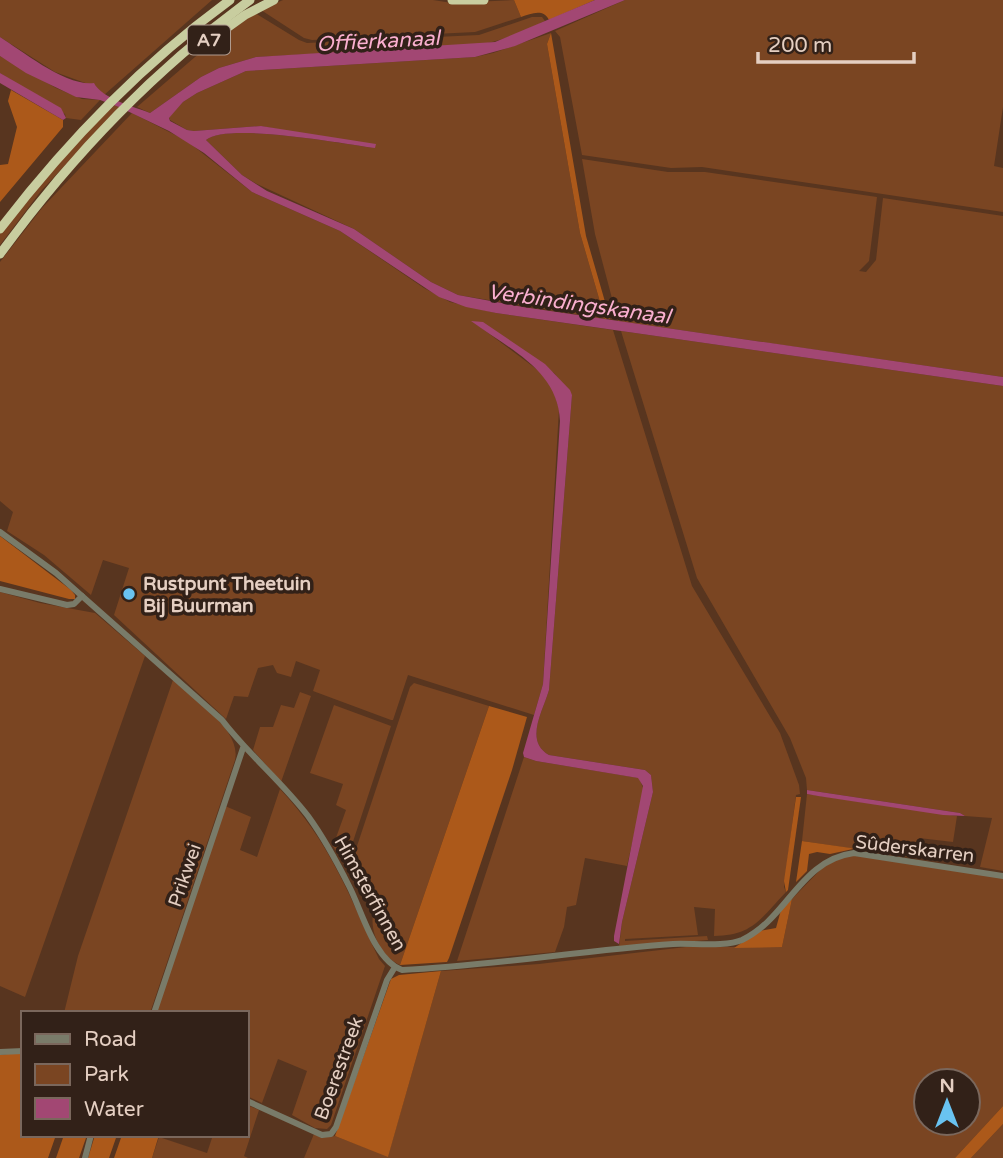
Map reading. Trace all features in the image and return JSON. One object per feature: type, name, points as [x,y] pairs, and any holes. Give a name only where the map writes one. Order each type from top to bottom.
[{"type":"highway","name":"A7","points":[[0,229],[34,185],[94,118],[134,79],[230,0]]},
{"type":"highway","name":"A7","points":[[0,254],[50,189],[147,86],[250,0]]},
{"type":"highway","name":"A7","points":[[147,86],[245,15],[274,0]]},
{"type":"highway","points":[[452,0],[484,0]]},
{"type":"street","name":"Himsterfinnen","points":[[0,532],[34,554],[222,720],[243,748],[288,793],[323,838],[384,958],[395,967],[402,970],[427,969],[673,944],[730,943]]},
{"type":"street","points":[[0,589],[67,605],[74,604],[82,596]]},
{"type":"street","name":"Prikwei","points":[[155,1011],[243,748]]},
{"type":"street","name":"Sûderskarren","points":[[730,943],[742,940],[761,927],[816,868],[841,855],[854,853],[1003,876]]},
{"type":"street","name":"Boerestreek","points":[[248,1101],[322,1135],[331,1134],[336,1127],[387,980],[395,967]]},
{"type":"street","points":[[0,1052],[21,1051]]},
{"type":"street","points":[[85,1158],[90,1137]]},
{"type":"green space","points":[[0,0],[212,0],[104,95],[88,84],[55,72],[0,37]]},
{"type":"green space","points":[[283,0],[433,0],[452,3],[514,0],[521,17],[475,32],[312,40],[304,38],[261,10]]},
{"type":"green space","points":[[625,0],[1003,0],[1003,107],[994,166],[1003,168],[1003,212],[702,167],[671,168],[582,155],[560,37],[555,31]]},
{"type":"green space","points":[[255,13],[307,43],[479,35],[532,17],[542,17],[545,21],[520,33],[485,44],[256,57],[219,68],[201,77],[150,113],[137,107],[195,57]]},
{"type":"green space","points":[[551,33],[547,44],[580,233],[605,319],[458,295],[431,282],[354,229],[242,175],[206,140],[218,135],[260,134],[375,148],[261,126],[187,130],[169,117],[183,102],[197,93],[246,71],[475,57]]},
{"type":"green space","points":[[0,56],[56,88],[82,99],[100,100],[81,120],[66,118],[65,114],[0,73]]},
{"type":"green space","points":[[115,105],[119,107],[41,191],[0,245],[0,234],[7,224],[94,123]]},
{"type":"green space","points":[[132,113],[187,141],[252,192],[340,231],[424,288],[450,302],[496,313],[613,330],[692,586],[780,733],[799,785],[800,794],[796,795],[784,887],[786,892],[755,924],[738,933],[714,936],[715,909],[694,907],[698,935],[625,941],[707,936],[708,940],[619,947],[622,922],[653,792],[651,775],[645,770],[549,755],[542,749],[536,734],[549,690],[572,395],[554,373],[472,321],[543,374],[552,386],[559,409],[543,684],[534,715],[408,675],[391,720],[313,691],[320,670],[296,661],[291,677],[277,673],[273,665],[258,668],[248,697],[234,696],[226,719],[114,615],[129,568],[103,560],[91,595],[44,555],[7,531],[13,512],[0,501],[0,262],[42,208]]},
{"type":"green space","points":[[582,159],[668,172],[705,172],[877,197],[869,261],[859,271],[866,272],[876,260],[883,198],[1003,216],[1003,377],[618,321],[595,234]]},
{"type":"green space","points":[[621,331],[1003,386],[1003,871],[980,867],[992,818],[807,790],[806,778],[790,738],[697,578]]},
{"type":"green space","points":[[0,592],[40,603],[95,613],[145,656],[25,997],[0,986]]},
{"type":"green space","points":[[173,680],[224,726],[235,749],[235,760],[151,1011],[64,1011],[78,956]]},
{"type":"green space","points":[[414,683],[489,706],[400,965],[387,956],[378,942],[373,926],[374,911],[351,864],[410,687]]},
{"type":"green space","points":[[300,692],[311,696],[281,782],[253,750],[260,727],[273,727],[281,705],[294,708]]},
{"type":"green space","points":[[334,705],[391,726],[345,866],[333,846],[346,810],[336,805],[343,784],[310,773]]},
{"type":"green space","points":[[524,757],[639,778],[644,790],[627,866],[585,858],[576,905],[567,907],[564,927],[555,952],[457,961]]},
{"type":"green space","points":[[280,789],[325,849],[348,891],[379,959],[385,966],[331,1125],[327,1129],[315,1128],[292,1115],[307,1071],[278,1059],[262,1103],[248,1096],[248,1011],[157,1011],[225,806],[251,817],[240,850],[257,857]]},
{"type":"green space","points":[[807,794],[957,816],[953,842],[919,838],[916,858],[802,841]]},
{"type":"green space","points":[[845,856],[1003,878],[1003,1106],[982,1129],[982,1067],[912,1067],[912,1137],[974,1137],[955,1158],[304,1158],[314,1134],[322,1137],[335,1136],[388,1156],[441,971],[539,964],[686,947],[782,947],[792,899],[824,866]]},
{"type":"green space","points":[[248,1105],[259,1110],[244,1156],[248,1158],[152,1158],[159,1137],[207,1153],[212,1137],[248,1137]]},
{"type":"green space","points":[[1003,1124],[1003,1158],[971,1158]]},
{"type":"shaded area","points":[[514,0],[595,0],[549,20],[540,13],[521,17]]},
{"type":"shaded area","points":[[551,33],[586,236],[610,319],[605,319],[580,233],[547,44]]},
{"type":"shaded area","points":[[11,90],[63,120],[63,127],[0,202],[0,165],[8,164],[17,127],[8,101]]},
{"type":"shaded area","points":[[0,536],[71,590],[75,599],[0,581]]},
{"type":"shaded area","points":[[489,706],[527,717],[449,958],[447,962],[400,965]]},
{"type":"shaded area","points":[[796,797],[801,797],[786,892],[784,881]]},
{"type":"shaded area","points":[[802,841],[853,849],[830,854],[809,854],[807,871],[796,882]]},
{"type":"shaded area","points":[[792,899],[782,947],[734,948],[759,931],[776,928],[781,910]]},
{"type":"shaded area","points":[[441,971],[388,1157],[335,1136],[391,979],[399,975]]},
{"type":"shaded area","points":[[21,1052],[21,1137],[55,1137],[48,1158],[0,1158],[0,1055]]},
{"type":"shaded area","points":[[1003,1106],[1003,1124],[971,1158],[955,1158],[974,1137],[982,1137],[982,1129]]},
{"type":"shaded area","points":[[63,1137],[86,1137],[79,1158],[56,1158]]},
{"type":"shaded area","points":[[94,1137],[116,1137],[109,1158],[88,1158]]},
{"type":"shaded area","points":[[121,1137],[158,1137],[152,1158],[114,1158]]},
{"type":"water","points":[[595,0],[625,0],[515,46],[475,57],[246,71],[197,93],[183,102],[169,118],[187,130],[194,131],[261,126],[376,144],[375,148],[313,139],[237,133],[218,135],[206,140],[242,175],[267,191],[354,229],[431,282],[458,295],[523,307],[1003,377],[1003,386],[466,307],[439,297],[340,231],[252,192],[204,153],[169,131],[100,100],[76,97],[26,73],[0,56],[0,37],[58,74],[83,83],[94,83],[111,98],[150,113],[201,77],[219,68],[256,57],[495,42]]},
{"type":"water","points":[[0,73],[61,108],[66,118],[63,120],[0,83]]},
{"type":"water","points":[[471,321],[483,322],[545,364],[572,395],[549,690],[536,734],[542,749],[549,755],[645,770],[651,775],[653,792],[619,944],[614,941],[614,936],[643,786],[638,778],[536,761],[524,757],[523,753],[543,684],[560,421],[557,403],[551,388],[529,362]]},
{"type":"water","points":[[807,790],[960,813],[965,816],[818,796],[807,794]]},
{"type":"place","name":"Rustpunt Theetuin Bij Buurman","points":[[129,594]]},
{"type":"water label","name":"Offierkanaal","points":[[378,41]]},
{"type":"water label","name":"Verbindingskanaal","points":[[579,304]]}]
